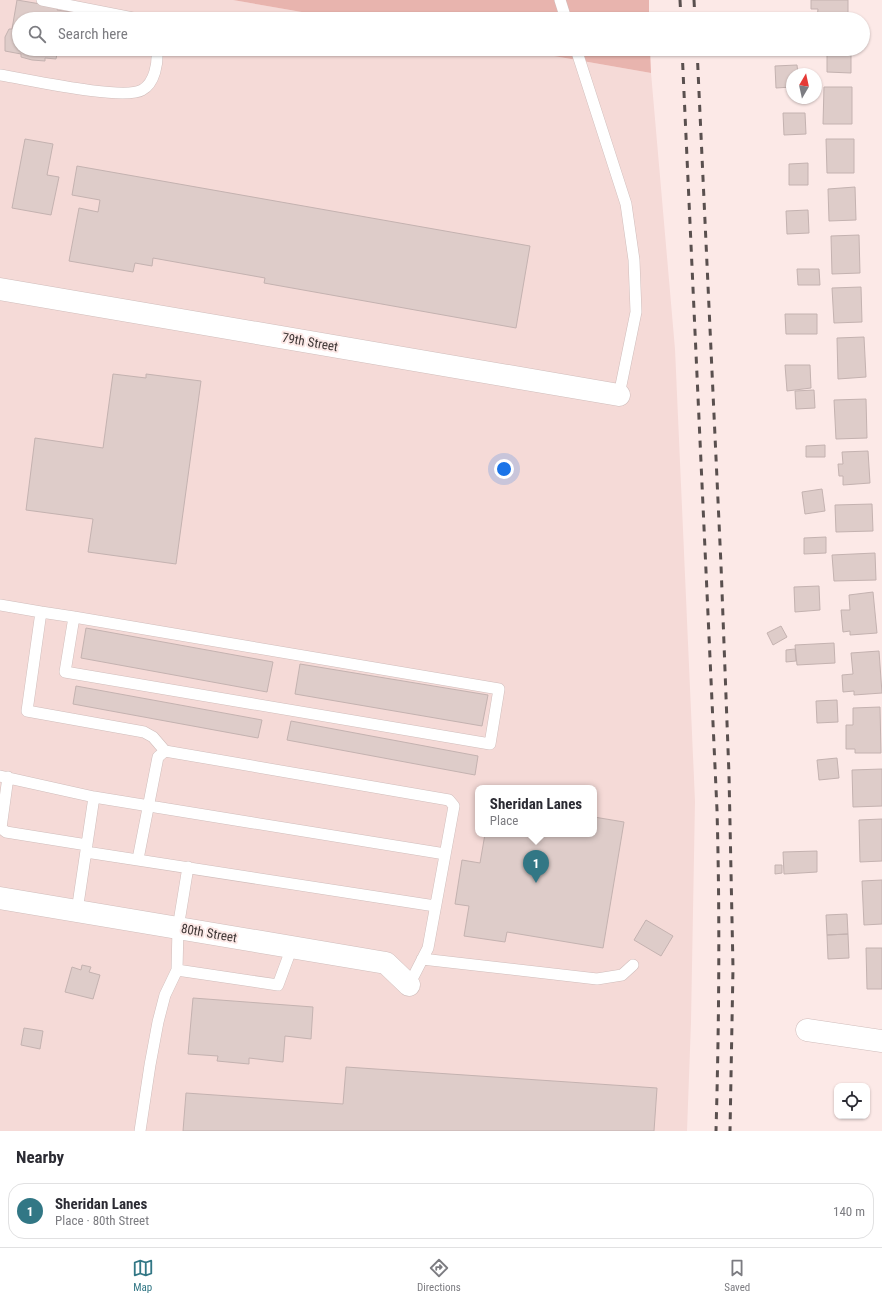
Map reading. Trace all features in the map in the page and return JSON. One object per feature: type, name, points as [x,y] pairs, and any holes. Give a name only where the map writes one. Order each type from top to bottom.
[{"type":"street","name":"79th Street","points":[[0,289],[619,394]]},
{"type":"street","name":"80th Street","points":[[0,898],[386,963],[409,985]]},
{"type":"street","points":[[807,1030],[882,1041]]},
{"type":"lane","points":[[42,0],[103,12]]},
{"type":"lane","points":[[560,0],[564,12]]},
{"type":"lane","points":[[0,75],[98,92],[128,94],[141,91],[148,86],[156,65],[157,56]]},
{"type":"lane","points":[[578,56],[626,204],[634,260],[636,312],[619,394]]},
{"type":"lane","points":[[0,605],[74,617],[499,689],[490,744],[65,672],[74,617]]},
{"type":"lane","points":[[41,612],[27,711],[144,732],[153,736],[165,751],[449,800],[454,806],[428,948],[409,985]]},
{"type":"lane","points":[[138,859],[158,757],[165,751]]},
{"type":"lane","points":[[435,906],[138,859],[6,832],[1,828],[4,777],[94,797],[445,854]]},
{"type":"lane","points":[[77,911],[94,797]]},
{"type":"lane","points":[[140,1131],[158,1022],[165,995],[177,970],[178,928],[188,867]]},
{"type":"lane","points":[[177,970],[278,985],[292,947]]},
{"type":"lane","points":[[422,959],[597,979],[622,975],[633,964]]},
{"type":"shaded area","points":[[0,0],[233,0],[302,12],[12,12],[12,56],[554,56],[651,73],[675,349],[695,801],[691,1022],[687,1131],[0,1131]]},
{"type":"shaded area","points":[[233,0],[649,0],[649,12],[302,12]]},
{"type":"shaded area","points":[[554,56],[650,56],[651,73]]},
{"type":"building","points":[[17,0],[58,7],[57,10],[71,12],[15,12]]},
{"type":"building","points":[[811,0],[848,0],[848,12],[818,12],[818,9],[811,9]]},
{"type":"building","points":[[9,29],[12,29],[12,52],[5,51],[5,37]]},
{"type":"building","points":[[57,56],[56,59],[45,58],[45,61],[21,57]]},
{"type":"building","points":[[827,56],[851,56],[851,73],[827,72]]},
{"type":"building","points":[[797,65],[797,68],[786,68],[786,87],[776,88],[775,66]]},
{"type":"building","points":[[824,87],[852,87],[852,124],[823,124]]},
{"type":"building","points":[[783,113],[805,113],[806,134],[784,135]]},
{"type":"building","points":[[25,139],[53,144],[47,175],[59,177],[51,215],[12,208]]},
{"type":"building","points":[[826,139],[854,139],[854,173],[827,173]]},
{"type":"building","points":[[808,163],[808,185],[789,185],[789,164]]},
{"type":"building","points":[[77,166],[530,246],[516,328],[264,283],[265,278],[153,258],[152,266],[135,263],[133,272],[69,261],[79,208],[98,212],[100,200],[72,195]]},
{"type":"building","points":[[855,187],[856,220],[829,221],[828,189]]},
{"type":"building","points":[[808,210],[809,233],[787,234],[786,211]]},
{"type":"building","points":[[859,235],[860,273],[832,274],[831,236]]},
{"type":"building","points":[[797,269],[819,269],[820,285],[798,285]]},
{"type":"building","points":[[861,287],[862,322],[834,323],[832,288]]},
{"type":"building","points":[[785,314],[817,314],[817,334],[786,334]]},
{"type":"building","points":[[864,337],[866,377],[838,379],[837,338]]},
{"type":"building","points":[[785,365],[810,365],[811,388],[787,391]]},
{"type":"building","points":[[113,374],[146,378],[146,374],[201,381],[176,564],[88,552],[93,519],[26,510],[35,438],[103,448]]},
{"type":"building","points":[[814,390],[815,408],[796,409],[795,391]]},
{"type":"building","points":[[866,399],[867,438],[836,439],[834,400]]},
{"type":"building","points":[[825,445],[825,457],[806,457],[806,446]]},
{"type":"building","points":[[868,451],[870,483],[843,485],[843,476],[839,476],[838,464],[843,464],[842,452]]},
{"type":"building","points":[[822,489],[825,511],[805,514],[802,492]]},
{"type":"building","points":[[872,504],[873,531],[836,532],[835,505]]},
{"type":"building","points":[[826,537],[826,553],[804,554],[804,538]]},
{"type":"building","points":[[875,553],[876,580],[834,581],[832,555]]},
{"type":"building","points":[[819,586],[820,610],[795,612],[794,587]]},
{"type":"building","points":[[873,592],[877,633],[850,635],[850,631],[843,632],[841,610],[850,610],[849,595]]},
{"type":"building","points":[[781,626],[787,637],[773,645],[767,633]]},
{"type":"building","points":[[86,628],[273,662],[267,692],[81,658]]},
{"type":"building","points":[[834,643],[835,663],[797,665],[795,645]]},
{"type":"building","points":[[795,649],[796,661],[786,662],[786,650]]},
{"type":"building","points":[[879,651],[882,693],[854,695],[854,691],[843,692],[842,675],[853,674],[851,653]]},
{"type":"building","points":[[300,664],[488,695],[482,726],[295,694]]},
{"type":"building","points":[[76,686],[262,720],[258,738],[73,704]]},
{"type":"building","points":[[837,700],[838,722],[817,723],[816,701]]},
{"type":"building","points":[[880,707],[881,753],[855,753],[855,749],[846,749],[846,725],[853,725],[853,708]]},
{"type":"building","points":[[291,721],[478,756],[475,775],[287,740]]},
{"type":"building","points":[[837,758],[839,778],[819,780],[817,760]]},
{"type":"building","points":[[882,769],[882,806],[853,807],[852,770]]},
{"type":"building","points":[[597,818],[624,822],[603,948],[507,932],[505,942],[464,936],[469,906],[455,904],[462,860],[480,863],[484,837],[597,837]]},
{"type":"building","points":[[882,819],[882,861],[860,862],[859,820]]},
{"type":"building","points":[[817,851],[817,872],[784,874],[783,852]]},
{"type":"building","points":[[775,865],[782,865],[782,873],[775,874]]},
{"type":"building","points":[[882,880],[882,924],[864,925],[862,881]]},
{"type":"building","points":[[847,914],[848,934],[827,935],[826,915]]},
{"type":"building","points":[[646,920],[673,936],[661,956],[634,940]]},
{"type":"building","points":[[848,934],[849,958],[828,959],[827,935]]},
{"type":"building","points":[[866,948],[882,948],[882,989],[867,989]]},
{"type":"building","points":[[82,965],[91,967],[89,972],[100,975],[93,999],[65,992],[72,967],[81,970]]},
{"type":"building","points":[[193,998],[313,1007],[311,1039],[285,1036],[283,1062],[249,1058],[249,1064],[217,1061],[218,1056],[188,1054]]},
{"type":"building","points":[[24,1028],[43,1031],[40,1049],[21,1045]]},
{"type":"building","points":[[346,1067],[657,1088],[654,1131],[183,1131],[186,1093],[343,1104]]},
{"type":"railway","points":[[680,0],[681,12]]},
{"type":"railway","points":[[694,0],[695,12]]},
{"type":"railway","points":[[682,56],[717,810],[719,970],[716,1131]]},
{"type":"railway","points":[[697,56],[721,565],[729,775],[733,968],[730,1131]]},
{"type":"place","name":"Sheridan Lanes","points":[[536,883]]}]
